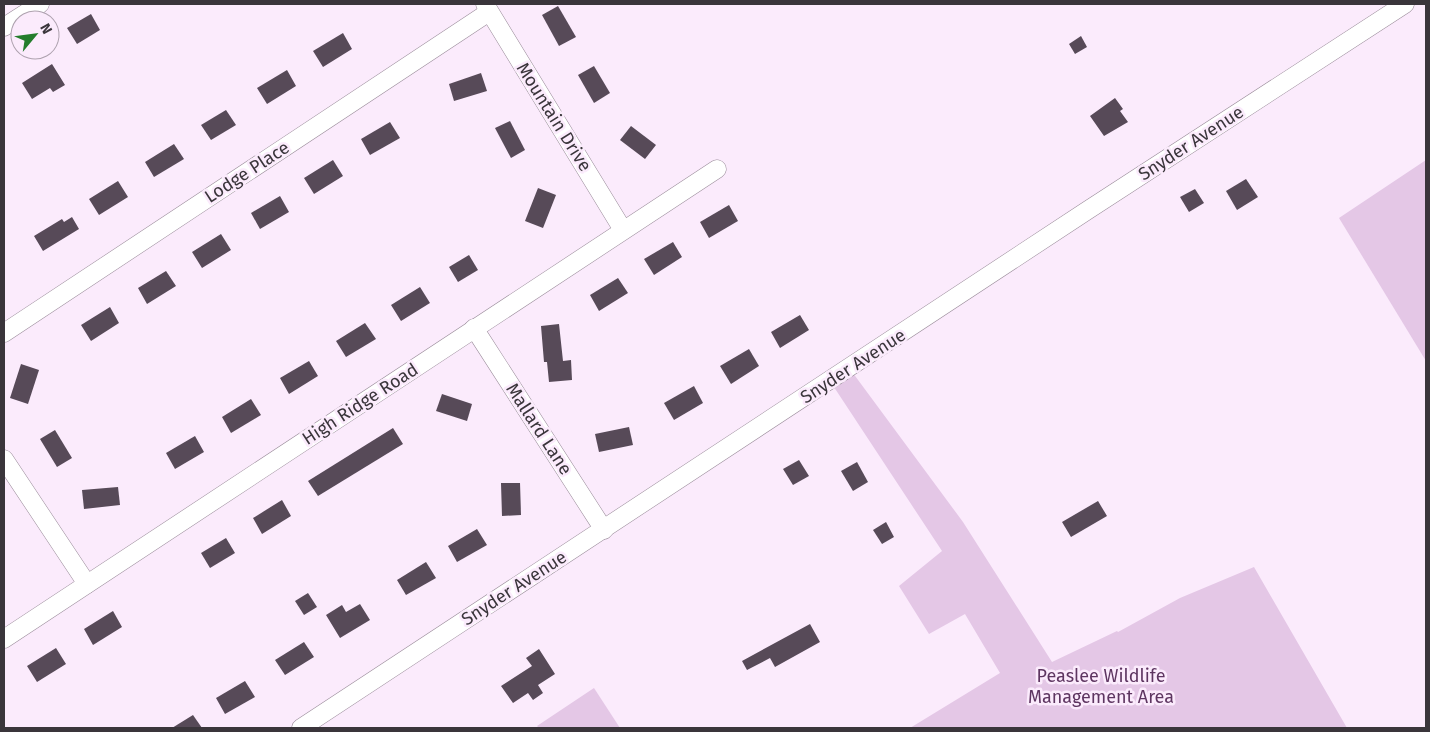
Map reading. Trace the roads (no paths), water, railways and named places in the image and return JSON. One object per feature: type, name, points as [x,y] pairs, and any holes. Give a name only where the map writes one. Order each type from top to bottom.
[{"type":"street","points":[[4,27],[40,4]]},
{"type":"street","name":"Snyder Avenue","points":[[301,728],[1088,210],[1405,4]]},
{"type":"street","name":"Mountain Drive","points":[[487,8],[623,230]]},
{"type":"street","name":"Lodge Place","points":[[4,333],[487,8]]},
{"type":"street","name":"High Ridge Road","points":[[4,639],[717,169]]},
{"type":"street","name":"Mallard Lane","points":[[474,328],[604,530]]},
{"type":"street","points":[[4,460],[87,584]]},
{"type":"park label","name":"Peaslee Wildlife Management Area","points":[[1101,686]]}]
